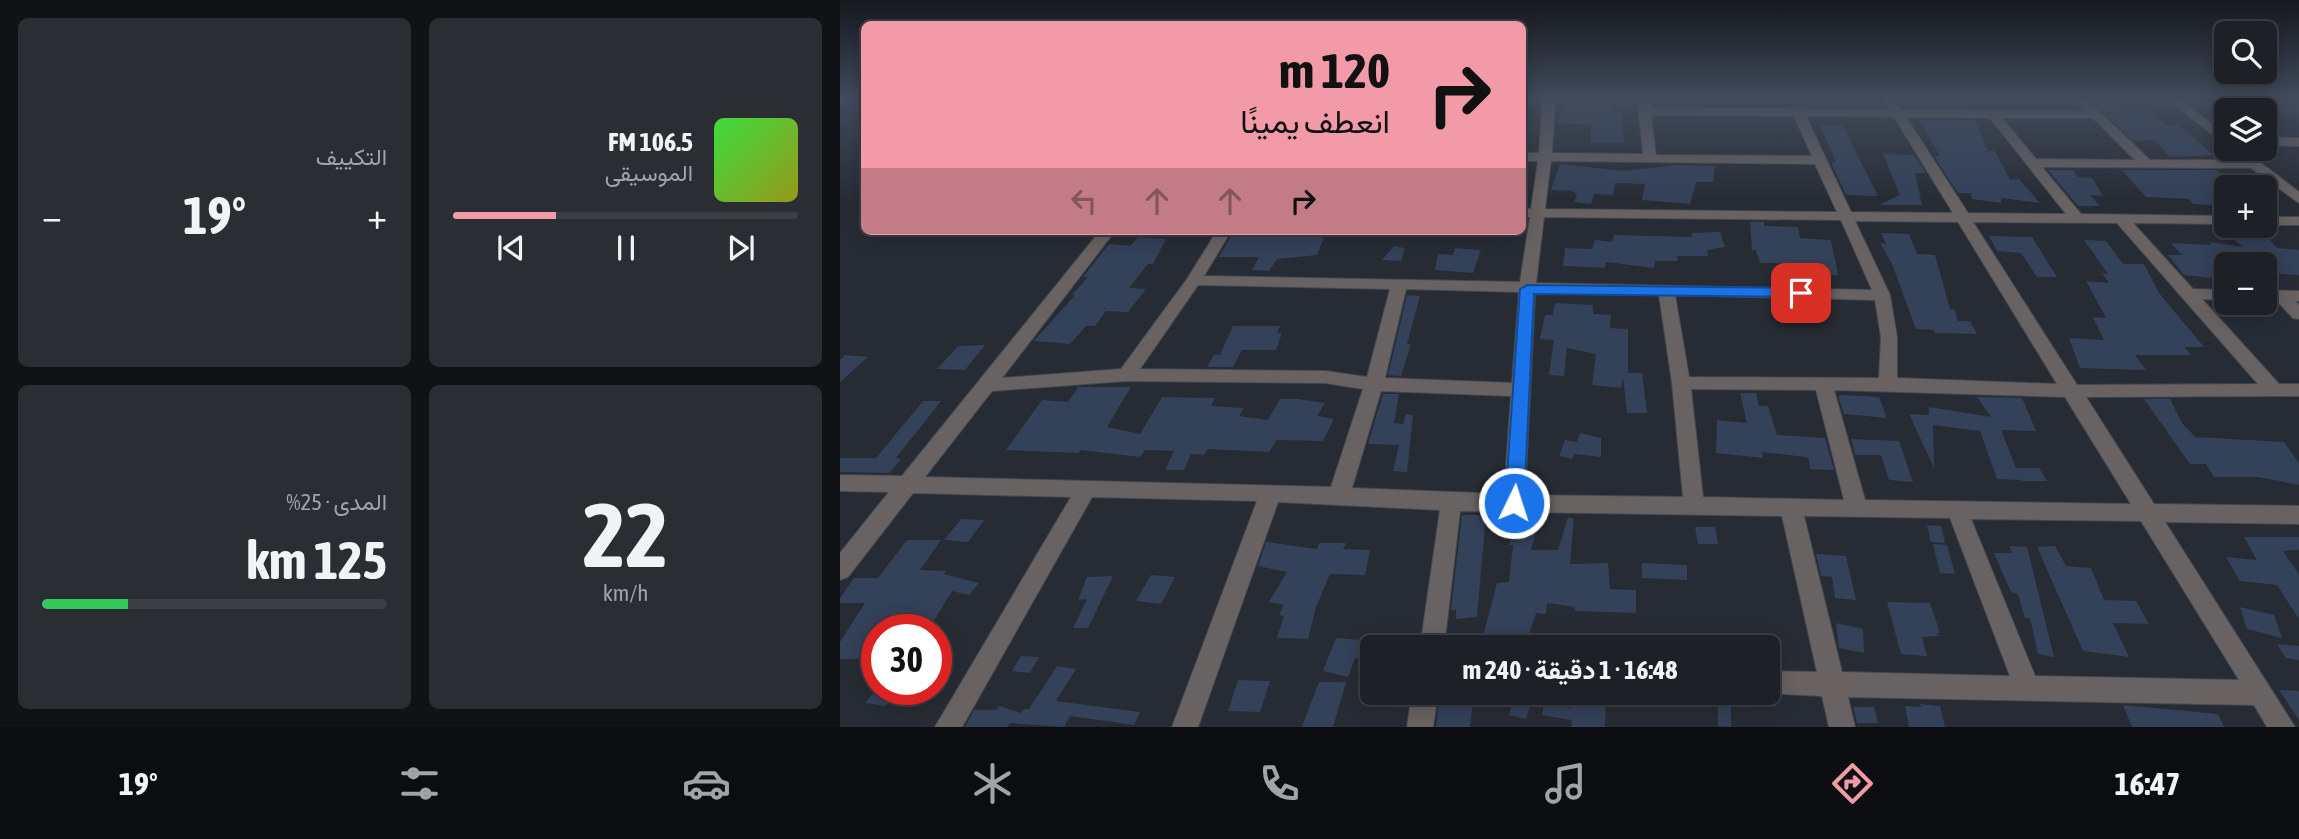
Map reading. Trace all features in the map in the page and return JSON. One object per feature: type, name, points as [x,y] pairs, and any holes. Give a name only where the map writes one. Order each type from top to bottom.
[{"type":"street","points":[[1514,503],[1530,213],[1545,157],[1547,132]]},
{"type":"street","points":[[1647,132],[1650,158]]},
{"type":"street","points":[[1808,132],[1882,295],[1889,337],[1888,384]]},
{"type":"street","points":[[1909,132],[2282,727]]},
{"type":"street","points":[[2007,132],[2077,219]]},
{"type":"street","points":[[2113,132],[2146,163]]},
{"type":"street","points":[[2277,141],[2299,142]]},
{"type":"street","points":[[1526,157],[1822,160]]},
{"type":"street","points":[[2250,161],[2299,199]]},
{"type":"street","points":[[2032,163],[2254,164]]},
{"type":"street","points":[[1530,213],[2214,220]]},
{"type":"street","points":[[2121,219],[2274,390]]},
{"type":"street","points":[[2277,221],[2299,221]]},
{"type":"street","points":[[840,570],[989,386],[1105,235]]},
{"type":"street","points":[[1126,375],[1194,281],[1222,235]]},
{"type":"street","points":[[1194,281],[1882,295]]},
{"type":"street","points":[[1339,495],[1374,384],[1399,286]]},
{"type":"street","points":[[1666,289],[1681,383],[1694,506]]},
{"type":"street","points":[[2189,294],[2214,295]]},
{"type":"street","points":[[2277,295],[2299,296]]},
{"type":"street","points":[[2277,298],[2299,314]]},
{"type":"street","points":[[989,386],[1126,375],[1325,377],[1374,384],[1522,390]]},
{"type":"street","points":[[1681,383],[1888,384],[2071,391],[2299,390]]},
{"type":"street","points":[[1823,384],[1857,508]]},
{"type":"street","points":[[840,483],[1339,495],[1451,502],[2299,514]]},
{"type":"street","points":[[948,727],[1086,489]]},
{"type":"street","points":[[1185,727],[1270,494]]},
{"type":"street","points":[[1434,635],[1451,502]]},
{"type":"street","points":[[1791,507],[1842,727]]},
{"type":"street","points":[[1957,510],[2026,686]]},
{"type":"street","points":[[1780,683],[2026,686],[2261,693]]},
{"type":"street","points":[[1420,727],[1423,705]]},
{"type":"building","points":[[1591,132],[1623,132],[1624,143],[1590,143]]},
{"type":"building","points":[[1823,132],[1846,132],[1878,196],[1846,195],[1831,162],[1836,162]]},
{"type":"building","points":[[1926,132],[1980,132],[1988,151],[1995,151],[2010,180],[2019,179],[2040,203],[2001,198],[2002,203],[1972,199],[1971,193],[1958,193],[1934,156],[1940,156]]},
{"type":"building","points":[[2124,132],[2187,132],[2214,155],[2170,157],[2154,140],[2133,141]]},
{"type":"building","points":[[1883,154],[1914,155],[1926,173],[1915,173],[1922,205],[1878,205],[1900,195]]},
{"type":"building","points":[[1560,164],[1624,171],[1677,165],[1715,166],[1713,182],[1696,182],[1690,204],[1642,200],[1645,184],[1615,183],[1613,195],[1594,194],[1591,204],[1574,202],[1577,194],[1572,191],[1551,190]]},
{"type":"building","points":[[2048,170],[2073,170],[2078,177],[2092,178],[2103,196],[2090,195],[2100,206],[2078,206]]},
{"type":"building","points":[[2122,170],[2217,170],[2223,175],[2214,175],[2214,205],[2193,204],[2189,199],[2146,197]]},
{"type":"building","points":[[1750,222],[1764,222],[1764,226],[1798,227],[1800,238],[1831,240],[1838,275],[1792,275],[1791,263],[1760,263],[1756,250],[1752,250]]},
{"type":"building","points":[[1720,232],[1725,247],[1707,250],[1708,256],[1677,256],[1678,261],[1655,261],[1654,268],[1606,262],[1605,268],[1563,266],[1565,248],[1592,249],[1595,240],[1612,242],[1614,235],[1693,237],[1691,233]]},
{"type":"building","points":[[1881,233],[1909,234],[1917,254],[1935,255],[1950,309],[1954,309],[1958,321],[1970,321],[1977,334],[1934,333],[1934,330],[1916,329],[1892,264],[1880,243],[1886,244]]},
{"type":"building","points":[[1231,235],[1314,235],[1324,238],[1317,255],[1277,259],[1269,271],[1252,270],[1259,257],[1219,257]]},
{"type":"building","points":[[1989,236],[2032,237],[2057,277],[2037,277],[2021,253],[1997,251]]},
{"type":"building","points":[[1138,237],[1166,239],[1153,264],[1148,264],[1129,288],[1146,289],[1128,312],[1106,311],[1095,326],[1086,326],[1070,344],[1034,341],[1075,295],[1072,295],[1088,277],[1083,277],[1109,244],[1130,246]]},
{"type":"building","points":[[2084,240],[2106,241],[2123,264],[2144,264],[2159,293],[2204,347],[2184,347],[2191,355],[2135,355],[2146,370],[2080,368],[2069,338],[2104,340],[2093,317],[2106,318],[2086,281],[2109,283],[2102,273],[2108,274]]},
{"type":"building","points":[[2235,240],[2270,240],[2277,248],[2299,250],[2299,275],[2277,274],[2277,252],[2214,252],[2214,280],[2184,275],[2168,255],[2182,255],[2171,243],[2211,245],[2210,242],[2243,247]]},
{"type":"building","points":[[1394,246],[1405,248],[1401,261],[1382,260]]},
{"type":"building","points":[[1455,248],[1481,250],[1473,273],[1435,270],[1438,254],[1453,255]]},
{"type":"building","points":[[1407,295],[1420,296],[1407,344],[1411,344],[1401,376],[1388,375]]},
{"type":"building","points":[[1555,303],[1593,305],[1593,314],[1611,315],[1610,328],[1628,329],[1628,373],[1642,373],[1647,413],[1627,413],[1623,377],[1621,388],[1592,385],[1596,354],[1567,348],[1564,376],[1549,375],[1554,340],[1540,339],[1545,315],[1553,315]]},
{"type":"building","points":[[1233,326],[1280,326],[1277,333],[1282,333],[1276,350],[1242,350],[1233,367],[1207,367],[1214,355],[1220,355]]},
{"type":"building","points":[[985,345],[965,370],[937,369],[958,346]]},
{"type":"building","points":[[845,355],[868,357],[840,382],[840,360]]},
{"type":"building","points":[[1078,387],[1131,387],[1107,427],[1140,434],[1162,397],[1215,398],[1211,406],[1244,408],[1239,416],[1268,420],[1280,399],[1298,399],[1325,403],[1317,416],[1334,419],[1323,441],[1277,440],[1269,452],[1208,449],[1204,455],[1191,454],[1184,470],[1165,470],[1174,451],[1145,450],[1140,457],[1080,450],[1079,453],[1006,450],[1042,400],[1068,402]]},
{"type":"building","points":[[1740,393],[1756,393],[1759,406],[1768,406],[1777,435],[1825,438],[1834,470],[1810,469],[1809,459],[1806,457],[1762,452],[1763,458],[1716,453],[1717,420],[1747,423]]},
{"type":"building","points":[[1383,394],[1399,394],[1394,423],[1403,424],[1406,414],[1413,415],[1407,472],[1393,471],[1399,445],[1368,444]]},
{"type":"building","points":[[1838,396],[1879,397],[1887,418],[1844,414]]},
{"type":"building","points":[[1977,397],[2022,398],[2036,431],[2001,430],[2016,468],[2039,468],[2047,481],[2022,481],[2018,474],[2021,480],[1997,479],[1980,431],[1933,425],[1934,468],[1909,414],[1929,415],[1929,407],[1991,417]]},
{"type":"building","points":[[2144,399],[2170,399],[2182,423],[2195,437],[2284,442],[2299,463],[2299,485],[2258,477],[2214,477],[2206,464],[2190,464]]},
{"type":"building","points":[[923,401],[941,401],[896,458],[901,459],[889,473],[840,472],[840,458],[876,458]]},
{"type":"building","points":[[1580,433],[1601,438],[1601,457],[1574,454],[1572,459],[1559,456],[1565,440],[1577,442]]},
{"type":"building","points":[[1851,439],[1899,441],[1913,482],[1889,480],[1881,455],[1855,455]]},
{"type":"building","points":[[1462,515],[1486,515],[1477,617],[1456,619],[1456,610],[1451,610]]},
{"type":"building","points":[[1568,517],[1574,519],[1570,564],[1608,563],[1610,589],[1636,590],[1636,613],[1575,611],[1575,607],[1547,603],[1546,614],[1536,613],[1529,635],[1483,635],[1497,583],[1509,582],[1513,545],[1509,545],[1517,520],[1538,524],[1531,550],[1558,550]]},
{"type":"building","points":[[961,519],[984,520],[968,542],[944,540]]},
{"type":"building","points":[[1927,525],[1941,526],[1945,543],[1931,542]]},
{"type":"building","points":[[1695,527],[1715,527],[1718,544],[1698,544]]},
{"type":"building","points":[[2244,537],[2299,537],[2299,550],[2283,551],[2299,574],[2299,619],[2277,585],[2240,581],[2226,557],[2257,560]]},
{"type":"building","points":[[907,540],[941,540],[920,570],[946,571],[944,574],[979,583],[969,595],[952,591],[938,614],[861,614],[861,654],[858,659],[840,659],[840,642],[865,603],[840,603],[840,598],[854,578],[878,578]]},
{"type":"building","points":[[1266,542],[1317,549],[1319,543],[1346,543],[1343,549],[1370,550],[1365,575],[1330,574],[1316,607],[1308,639],[1277,638],[1284,616],[1279,615],[1284,605],[1269,602],[1287,572],[1258,566]]},
{"type":"building","points":[[1933,544],[1947,545],[1955,574],[1940,573]]},
{"type":"building","points":[[2009,546],[2027,547],[2054,657],[2038,654],[2030,618],[2025,618],[2018,594],[2011,592],[1994,553],[2012,553]]},
{"type":"building","points":[[2055,546],[2066,566],[2091,568],[2104,600],[2136,601],[2149,624],[2113,623],[2129,657],[2083,651],[2037,547]]},
{"type":"building","points":[[1816,554],[1846,556],[1856,600],[1835,598],[1832,577],[1821,576]]},
{"type":"building","points":[[1642,563],[1687,565],[1687,580],[1642,578]]},
{"type":"building","points":[[1151,575],[1175,577],[1161,604],[1136,601]]},
{"type":"building","points":[[1113,576],[1088,628],[1073,628],[1087,599],[1078,600],[1087,577]]},
{"type":"building","points":[[1887,602],[1930,603],[1940,633],[1937,633],[1938,636],[1922,637],[1927,656],[1901,654]]},
{"type":"building","points":[[2240,607],[2274,615],[2282,638],[2247,629]]},
{"type":"building","points":[[1836,623],[1863,629],[1864,653],[1839,648]]},
{"type":"building","points":[[1336,638],[1360,640],[1360,658],[1355,658],[1348,677],[1323,671]]},
{"type":"building","points":[[2277,644],[2299,646],[2299,660],[2286,658]]},
{"type":"building","points":[[1021,656],[1039,657],[1030,673],[1012,671]]},
{"type":"building","points":[[1057,666],[1076,669],[1056,701],[1140,712],[1134,725],[1070,716],[1064,727],[1010,723],[1007,727],[965,727],[974,710],[996,710],[999,706],[1021,713],[1024,709],[1029,709]]},
{"type":"building","points":[[1238,680],[1270,681],[1260,712],[1228,711]]},
{"type":"building","points":[[1319,682],[1346,682],[1333,727],[1302,727]]},
{"type":"building","points":[[2279,690],[2299,691],[2299,720]]},
{"type":"building","points":[[1920,704],[1940,706],[1945,727],[1909,727],[1905,706],[1921,707]]},
{"type":"building","points":[[1439,705],[1473,705],[1470,727],[1436,727]]},
{"type":"building","points":[[1512,705],[1530,705],[1526,719],[1509,715]]},
{"type":"building","points":[[1544,705],[1572,708],[1572,705],[1606,705],[1605,727],[1571,727],[1572,720],[1542,715]]},
{"type":"building","points":[[2123,705],[2218,714],[2224,727],[2132,727]]},
{"type":"building","points":[[1718,706],[1731,707],[1731,727],[1718,726]]},
{"type":"building","points":[[1853,707],[1874,707],[1878,723],[1857,723]]},
{"type":"route","points":[[1514,503],[1527,289],[1801,293]]}]
